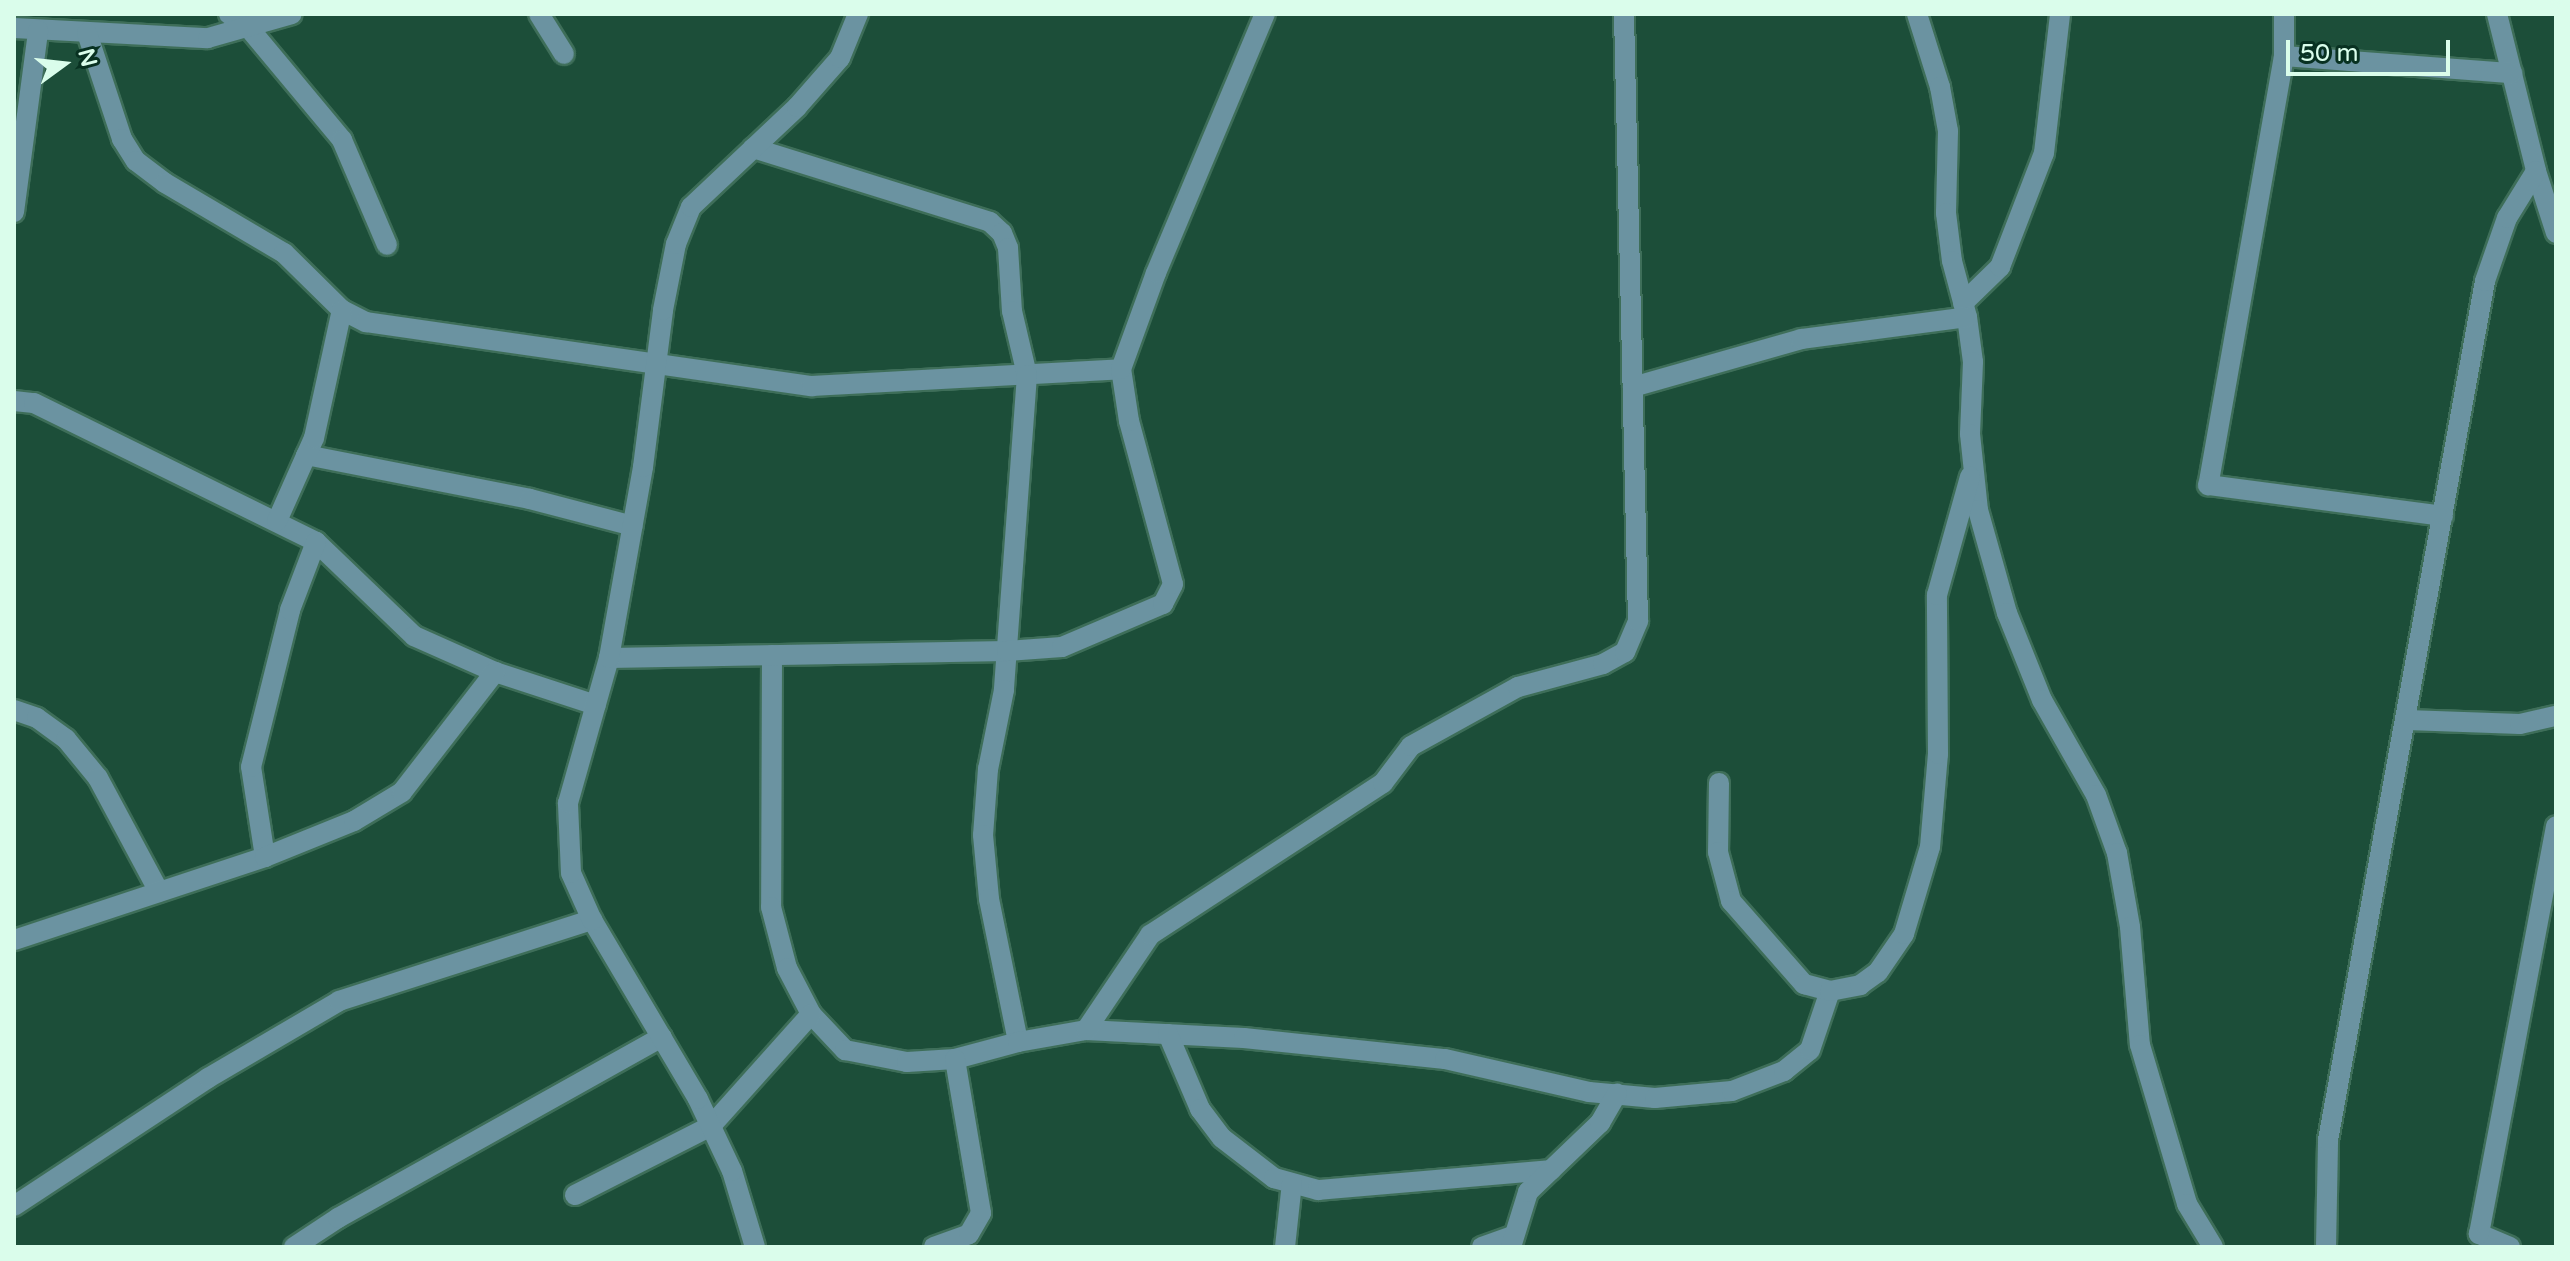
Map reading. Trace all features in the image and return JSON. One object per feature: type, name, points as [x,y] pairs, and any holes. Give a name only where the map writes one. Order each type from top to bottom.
[{"type":"street","points":[[229,14],[248,27],[342,140],[387,245]]},
{"type":"street","points":[[14,28],[208,38],[292,14]]},
{"type":"street","points":[[539,14],[564,54]]},
{"type":"street","points":[[755,1247],[732,1171],[711,1126],[592,920],[571,873],[568,803],[609,658],[633,526],[676,244],[691,207],[840,58],[858,14]]},
{"type":"street","points":[[609,658],[1007,651],[1062,647],[1163,604],[1173,584],[1129,421],[1121,369],[1156,273],[1265,14]]},
{"type":"street","points":[[1086,1030],[1150,935],[1383,783],[1411,746],[1518,687],[1603,664],[1625,652],[1638,621],[1624,14]]},
{"type":"street","points":[[1917,14],[1940,87],[1948,131],[1946,213],[1952,261],[1965,310],[1973,362],[1970,434],[1978,510],[2007,613],[2042,700],[2096,795],[2117,853],[2130,927],[2140,1045],[2187,1204],[2213,1247]]},
{"type":"street","points":[[1633,387],[1801,339],[1965,310],[2000,267],[2044,153],[2060,14]]},
{"type":"street","points":[[2284,14],[2284,56],[2208,485],[2443,516]]},
{"type":"street","points":[[2497,14],[2536,171],[2551,202],[2556,233]]},
{"type":"street","points":[[14,212],[38,31]]},
{"type":"street","points":[[87,33],[122,139],[136,161],[165,183],[284,253],[342,310],[366,322],[812,386],[1121,369]]},
{"type":"street","points":[[2284,56],[2512,73]]},
{"type":"street","points":[[753,148],[990,222],[1002,233],[1008,248],[1012,311],[1027,375],[1004,690],[988,769],[983,835],[989,899],[1018,1042]]},
{"type":"street","points":[[2326,1247],[2328,1140],[2485,281],[2507,218],[2536,171]]},
{"type":"street","points":[[277,521],[314,438],[342,310]]},
{"type":"street","points":[[14,401],[34,403],[316,542],[414,636],[495,672],[596,705]]},
{"type":"street","points":[[306,455],[530,499],[633,526]]},
{"type":"street","points":[[1719,783],[1718,852],[1731,901],[1804,984],[1830,991],[1860,985],[1878,972],[1904,934],[1930,847],[1938,754],[1937,595],[1974,465]]},
{"type":"street","points":[[265,857],[251,767],[290,610],[316,542]]},
{"type":"street","points":[[772,655],[771,907],[787,968],[811,1014],[845,1050],[907,1062],[955,1059],[1018,1042],[1086,1030],[1244,1038],[1445,1059],[1589,1092],[1655,1098],[1732,1091],[1784,1071],[1810,1050],[1830,991]]},
{"type":"street","points":[[14,940],[265,857],[354,821],[402,792],[495,672]]},
{"type":"street","points":[[14,710],[37,718],[66,739],[98,778],[159,892]]},
{"type":"street","points":[[2407,720],[2520,724],[2556,716]]},
{"type":"street","points":[[2510,1247],[2479,1234],[2556,826]]},
{"type":"street","points":[[14,1206],[208,1078],[339,1001],[592,920]]},
{"type":"street","points":[[575,1195],[711,1126],[811,1014]]},
{"type":"street","points":[[1168,1034],[1200,1109],[1222,1138],[1274,1178],[1318,1190],[1551,1170]]},
{"type":"street","points":[[294,1247],[338,1218],[662,1037]]},
{"type":"street","points":[[934,1247],[969,1234],[981,1213],[955,1059]]},
{"type":"street","points":[[1482,1247],[1512,1241],[1528,1192],[1600,1123],[1617,1094]]},
{"type":"street","points":[[1285,1247],[1292,1183]]}]
